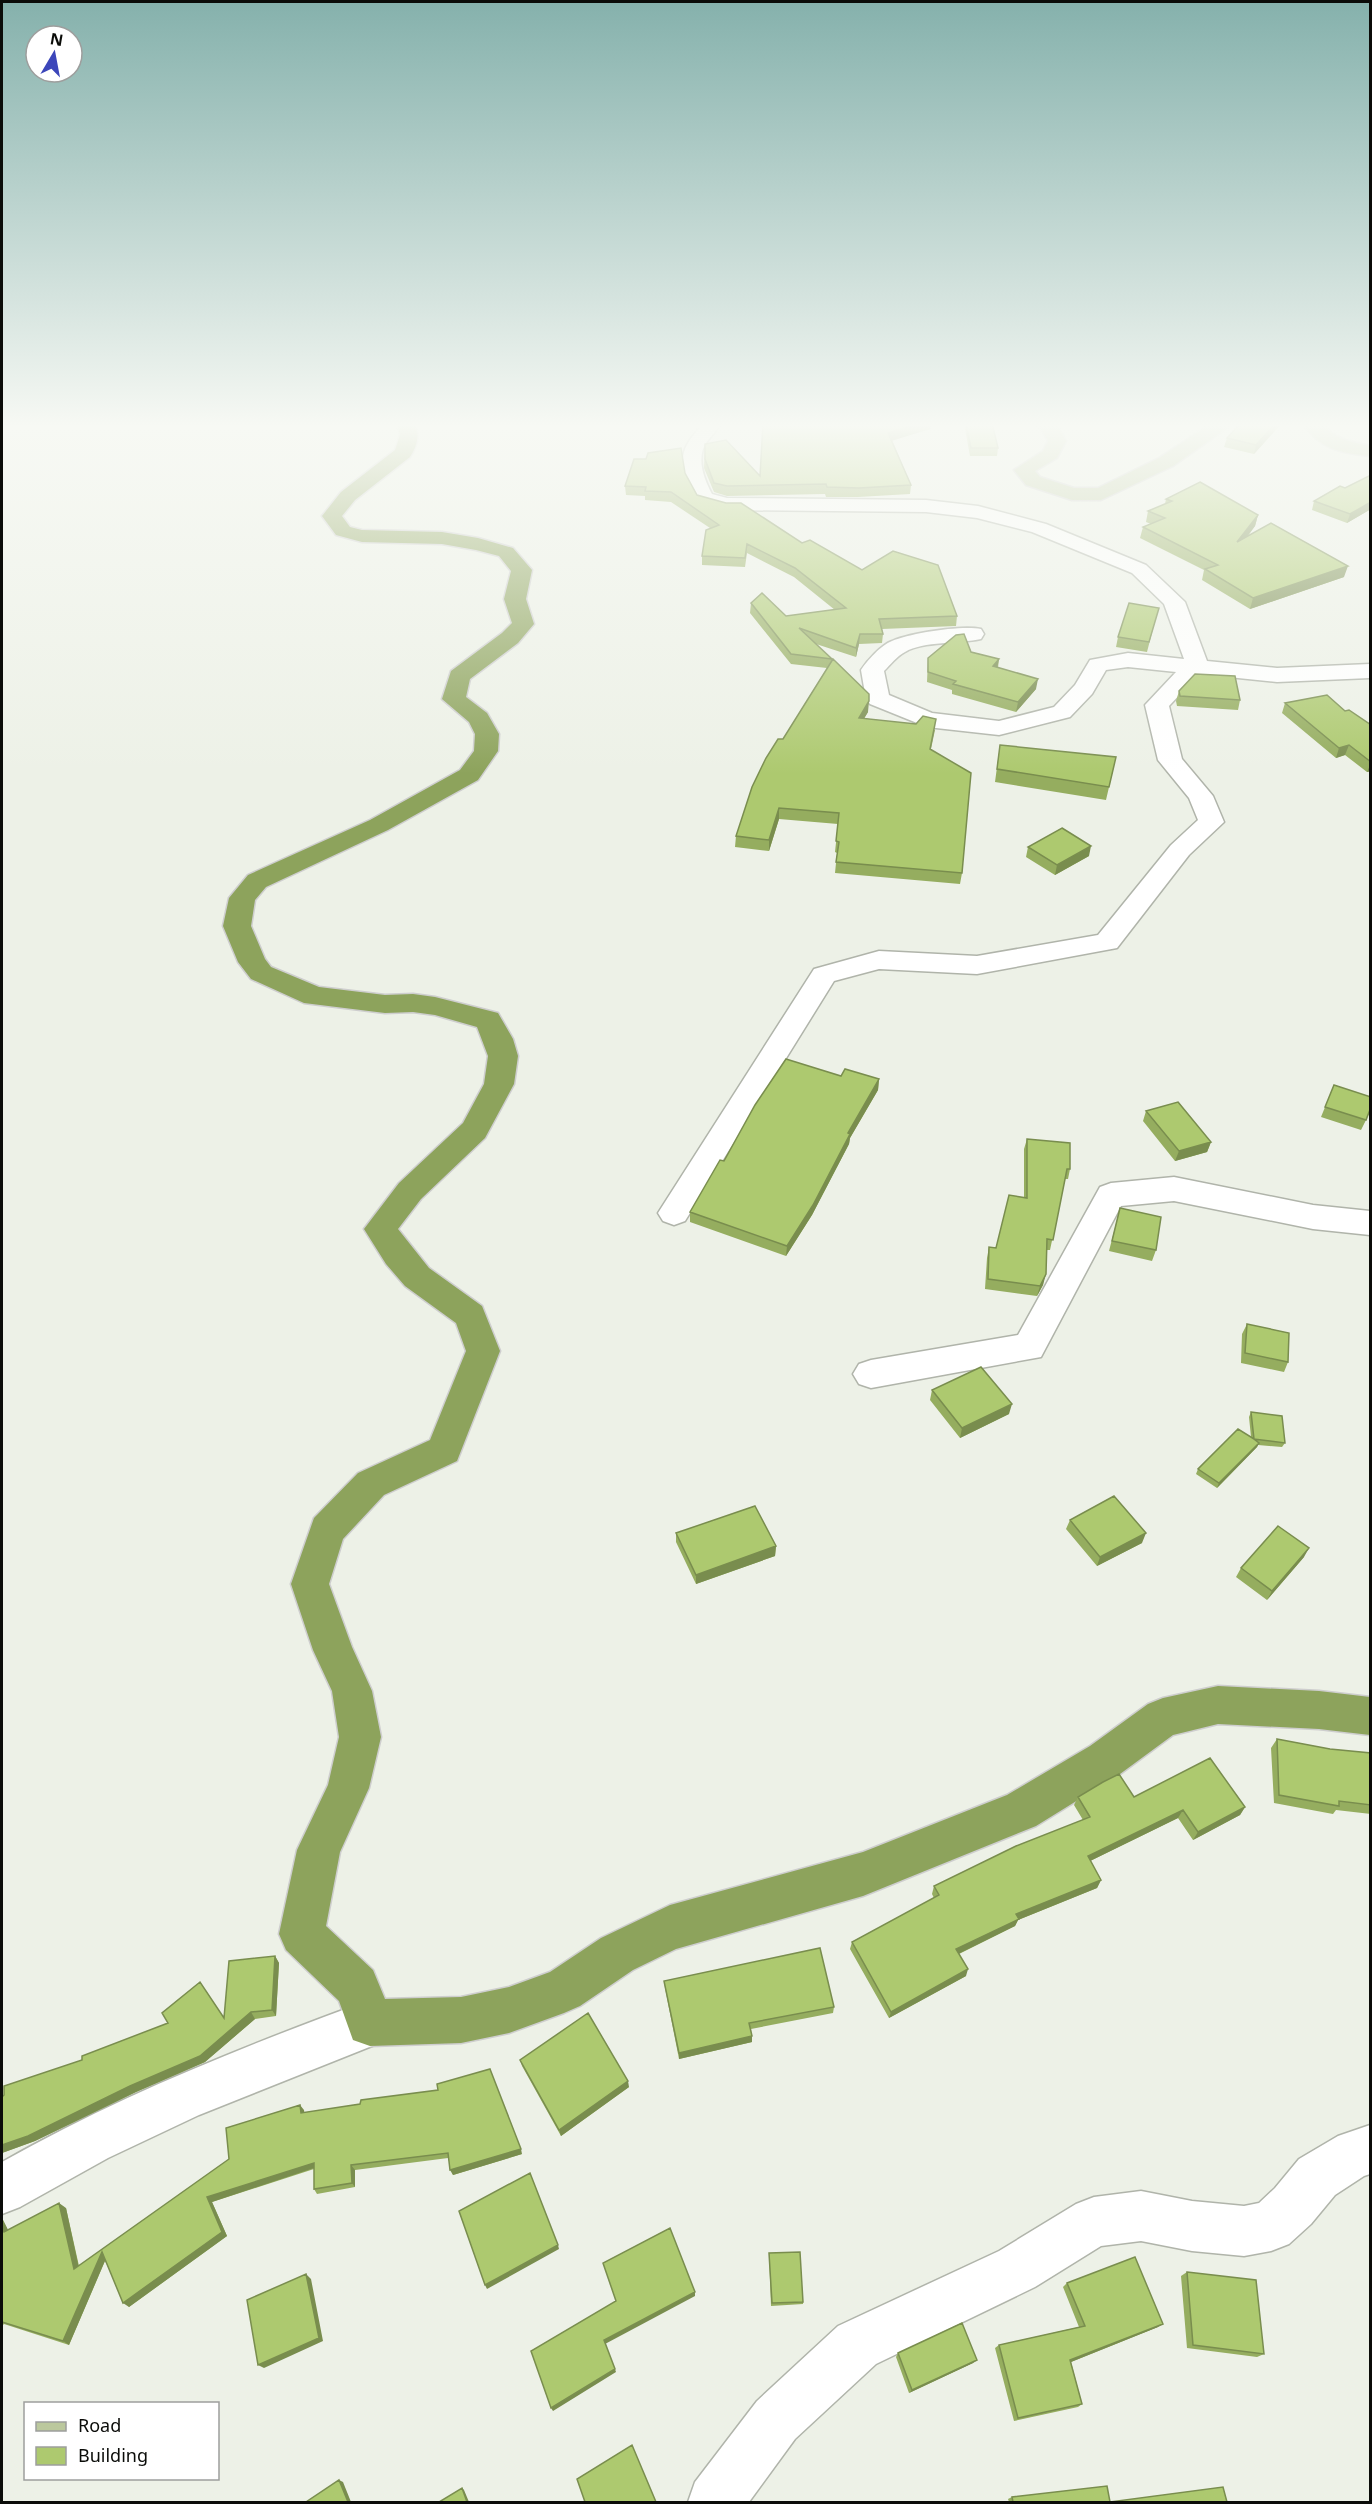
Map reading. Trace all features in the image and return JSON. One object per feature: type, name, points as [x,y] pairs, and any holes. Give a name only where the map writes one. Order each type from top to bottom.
[{"type":"highway","points":[[453,540],[506,552],[522,570],[515,599],[523,624],[510,638],[459,676],[454,699],[478,718],[486,734],[486,751],[469,775],[433,796],[378,825],[257,881],[242,898],[237,926],[252,962],[261,974],[314,996],[386,1004],[412,1003],[435,1006],[488,1020],[498,1039],[503,1056],[499,1084],[474,1130],[410,1191],[380,1229],[417,1277],[470,1315],[483,1351],[444,1450],[371,1484],[327,1530],[310,1584],[333,1650],[352,1691],[360,1737],[348,1788],[319,1850],[302,1934],[357,1986],[370,2023],[462,2020],[509,2010],[564,1990],[617,1954],[670,1928],[863,1874],[1021,1811],[1105,1760],[1163,1718],[1218,1705],[1319,1710],[1371,1716]]},
{"type":"street","points":[[674,1213],[824,975],[879,960],[977,965],[1107,942],[1180,850],[1211,822],[1201,796],[1170,760],[1157,705],[1193,668],[1197,660],[1174,602],[1139,568],[1069,540]]},
{"type":"street","points":[[973,634],[945,636],[898,646],[872,670],[878,699],[927,720],[999,728],[1062,712],[1084,689],[1098,666],[1128,660],[1277,675],[1371,671]]},
{"type":"street","points":[[871,1374],[1029,1347],[1110,1195],[1174,1189],[1313,1217],[1371,1223]]},
{"type":"street","points":[[2,2189],[138,2116],[242,2071],[370,2023]]},
{"type":"street","points":[[715,2502],[776,2420],[856,2345],[1017,2269],[1094,2222],[1141,2216],[1192,2226],[1244,2232],[1271,2226],[1293,2206],[1317,2177],[1355,2153],[1371,2150]]},
{"type":"building","points":[[704,540],[797,540],[802,543],[810,540],[862,570],[893,551],[938,565],[957,616],[879,619],[883,634],[860,634],[856,648],[799,628],[832,659],[791,654],[751,603],[762,593],[786,616],[846,608],[795,568],[747,544],[745,558],[702,556]]},
{"type":"building","points":[[1168,540],[1239,540],[1237,542],[1241,540],[1301,540],[1348,566],[1253,598],[1205,569],[1218,565]]},
{"type":"building","points":[[1129,603],[1159,608],[1149,642],[1118,637]]},
{"type":"building","points":[[964,634],[971,652],[999,659],[993,666],[1038,679],[1018,702],[953,684],[956,681],[928,672],[928,658],[956,635]]},
{"type":"building","points":[[833,659],[869,694],[869,701],[859,718],[916,724],[923,716],[936,719],[930,749],[971,773],[962,873],[836,862],[839,813],[779,808],[769,840],[736,836],[752,787],[766,758],[778,739],[783,739]]},
{"type":"building","points":[[1195,674],[1235,676],[1240,700],[1180,696],[1179,691]]},
{"type":"building","points":[[1327,695],[1345,711],[1349,710],[1371,725],[1371,762],[1349,745],[1339,748],[1285,703]]},
{"type":"building","points":[[1000,745],[1116,757],[1109,787],[997,769]]},
{"type":"building","points":[[1062,828],[1091,846],[1057,865],[1028,847]]},
{"type":"building","points":[[786,1059],[841,1076],[845,1069],[879,1079],[848,1133],[850,1134],[813,1205],[787,1246],[690,1212],[720,1160],[724,1161],[755,1105]]},
{"type":"building","points":[[1334,1085],[1371,1097],[1371,1107],[1366,1120],[1325,1107]]},
{"type":"building","points":[[1178,1102],[1211,1142],[1179,1151],[1146,1111]]},
{"type":"building","points":[[1027,1139],[1070,1143],[1070,1169],[1067,1169],[1053,1240],[1047,1239],[1046,1274],[1040,1286],[988,1279],[989,1247],[996,1248],[1009,1195],[1027,1198]]},
{"type":"building","points":[[1120,1208],[1161,1217],[1156,1250],[1112,1241]]},
{"type":"building","points":[[1247,1324],[1289,1333],[1288,1362],[1245,1353]]},
{"type":"building","points":[[981,1367],[1012,1404],[962,1428],[932,1390]]},
{"type":"building","points":[[1251,1412],[1282,1416],[1285,1443],[1254,1439]]},
{"type":"building","points":[[1238,1429],[1259,1443],[1219,1483],[1198,1469]]},
{"type":"building","points":[[1114,1496],[1146,1533],[1100,1557],[1070,1520]]},
{"type":"building","points":[[755,1506],[776,1546],[696,1575],[676,1533]]},
{"type":"building","points":[[1278,1526],[1309,1548],[1272,1591],[1241,1568]]},
{"type":"building","points":[[1277,1739],[1330,1749],[1371,1753],[1371,1805],[1339,1801],[1339,1806],[1279,1795]]},
{"type":"building","points":[[1210,1758],[1245,1807],[1198,1832],[1183,1810],[1088,1856],[1101,1880],[1016,1914],[1019,1919],[956,1949],[968,1969],[891,2012],[852,1942],[939,1895],[934,1886],[1016,1846],[1090,1817],[1078,1797],[1103,1782],[1119,1774],[1134,1797]]},
{"type":"building","points":[[820,1948],[834,2007],[749,2023],[752,2036],[679,2053],[664,1981]]},
{"type":"building","points":[[275,1956],[272,2010],[251,2012],[200,2056],[130,2086],[28,2136],[2,2145],[4,2086],[82,2060],[82,2056],[168,2023],[162,2013],[200,1982],[224,2018],[229,1961]]},
{"type":"building","points":[[588,2013],[628,2081],[559,2130],[520,2060]]},
{"type":"building","points":[[490,2069],[521,2149],[450,2170],[448,2153],[351,2165],[352,2183],[314,2189],[314,2163],[207,2197],[222,2232],[123,2303],[102,2252],[63,2341],[2,2322],[2,2227],[4,2232],[59,2203],[74,2269],[229,2159],[226,2128],[300,2105],[301,2113],[360,2104],[361,2100],[438,2090],[437,2084]]},
{"type":"building","points":[[530,2173],[558,2245],[485,2285],[459,2211]]},
{"type":"building","points":[[670,2228],[695,2292],[604,2340],[615,2369],[551,2408],[531,2351],[616,2301],[603,2263]]},
{"type":"building","points":[[800,2252],[803,2302],[772,2303],[769,2253]]},
{"type":"building","points":[[1135,2257],[1163,2324],[1070,2360],[1082,2404],[1018,2418],[999,2345],[1085,2326],[1067,2283]]},
{"type":"building","points":[[1187,2272],[1256,2280],[1264,2354],[1193,2345]]},
{"type":"building","points":[[306,2274],[319,2338],[258,2365],[247,2300]]},
{"type":"building","points":[[962,2323],[977,2360],[912,2390],[898,2353]]},
{"type":"building","points":[[632,2445],[656,2502],[585,2502],[577,2479]]},
{"type":"building","points":[[339,2480],[348,2502],[306,2502]]},
{"type":"building","points":[[1107,2486],[1110,2502],[1013,2502],[1012,2497]]},
{"type":"building","points":[[1223,2487],[1227,2502],[1110,2502]]},
{"type":"building","points":[[462,2488],[467,2502],[439,2502]]}]
